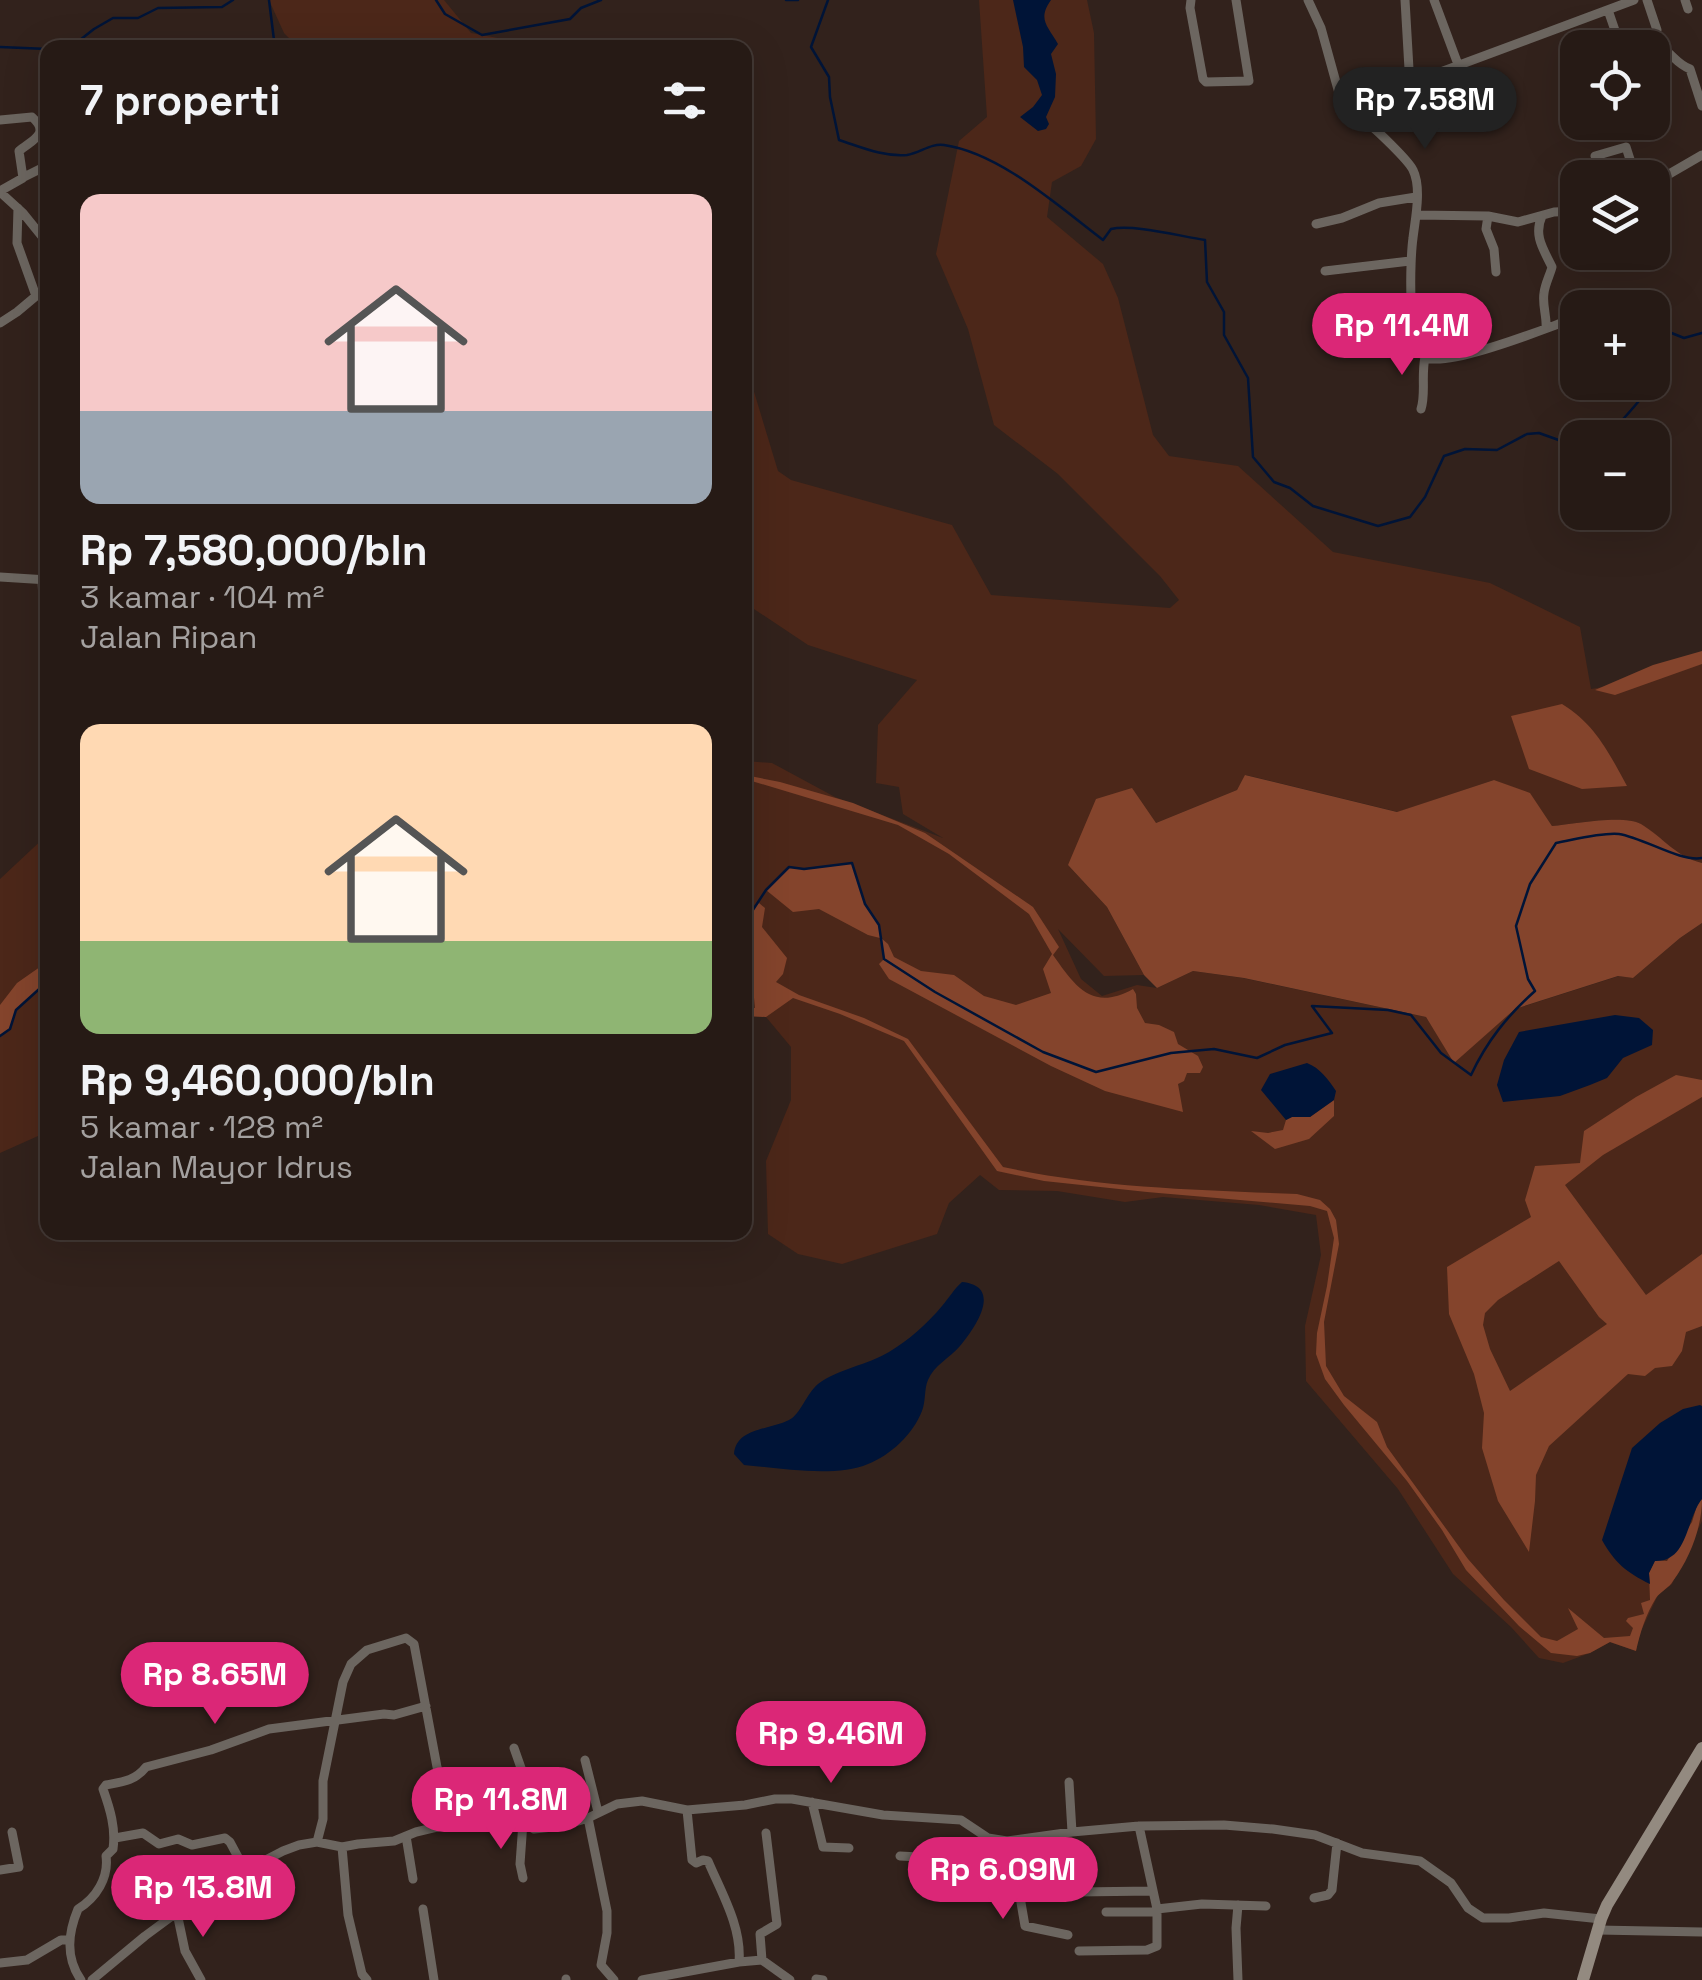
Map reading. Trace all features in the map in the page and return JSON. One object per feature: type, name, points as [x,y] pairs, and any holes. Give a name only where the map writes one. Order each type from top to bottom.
[{"type":"main road","points":[[1583,1980],[1599,1924],[1622,1879],[1702,1748]]},
{"type":"street","points":[[1190,0],[1206,82],[1249,81],[1236,0]]},
{"type":"street","points":[[1308,0],[1321,28],[1342,104],[1349,114],[1365,121],[1406,159],[1416,178],[1410,261],[1412,310],[1416,340],[1429,358]]},
{"type":"street","points":[[1405,0],[1409,69],[1412,77],[1420,80],[1634,0]]},
{"type":"street","points":[[1434,0],[1478,118]]},
{"type":"street","points":[[1648,0],[1656,30]]},
{"type":"street","points":[[1608,10],[1615,30]]},
{"type":"street","points":[[1670,54],[1690,69],[1702,106]]},
{"type":"street","points":[[0,120],[32,117],[40,127]]},
{"type":"street","points":[[24,177],[20,151],[40,137]]},
{"type":"street","points":[[1595,156],[1626,147],[1630,160]]},
{"type":"street","points":[[1670,174],[1702,155]]},
{"type":"street","points":[[40,170],[0,191],[40,234]]},
{"type":"street","points":[[1316,224],[1378,203],[1416,197]]},
{"type":"street","points":[[18,208],[17,243],[36,296]]},
{"type":"street","points":[[1416,215],[1488,216],[1518,222],[1560,212]]},
{"type":"street","points":[[1488,216],[1486,229],[1494,249],[1496,272]]},
{"type":"street","points":[[1542,216],[1539,238],[1552,267],[1544,292],[1546,328]]},
{"type":"street","points":[[1325,271],[1410,261]]},
{"type":"street","points":[[0,323],[40,293]]},
{"type":"street","points":[[1429,358],[1491,348],[1560,323]]},
{"type":"street","points":[[1421,410],[1421,374],[1429,358]]},
{"type":"street","points":[[0,576],[40,580]]},
{"type":"street","points":[[317,1842],[324,1819],[323,1780],[343,1682],[351,1664],[367,1650],[406,1638],[414,1644],[437,1767],[454,1823]]},
{"type":"street","points":[[81,1980],[72,1966],[68,1940],[78,1909],[92,1901],[106,1874],[106,1856],[114,1849],[112,1818],[103,1789],[106,1784],[129,1781],[146,1767],[211,1750],[268,1729],[394,1715],[426,1706]]},
{"type":"street","points":[[514,1748],[532,1802],[530,1812],[519,1821]]},
{"type":"street","points":[[585,1760],[598,1812]]},
{"type":"street","points":[[1069,1782],[1072,1832]]},
{"type":"street","points":[[92,1980],[206,1891],[283,1851],[317,1842],[342,1847],[394,1841],[454,1823],[500,1816],[534,1828],[562,1826],[617,1804],[642,1801],[687,1810],[775,1798],[812,1802],[883,1815],[961,1820],[988,1838],[1007,1842],[1139,1826],[1224,1825],[1315,1835],[1362,1854],[1420,1862],[1452,1883],[1468,1908],[1483,1918],[1544,1913],[1599,1924],[1702,1932]]},
{"type":"street","points":[[812,1802],[823,1847],[849,1848]]},
{"type":"street","points":[[687,1810],[692,1860],[708,1861],[724,1895],[740,1951],[738,1962]]},
{"type":"street","points":[[588,1818],[607,1912],[601,1965],[614,1980]]},
{"type":"street","points":[[519,1821],[523,1878]]},
{"type":"street","points":[[1079,1951],[1154,1949],[1158,1943],[1157,1910],[1139,1826]]},
{"type":"street","points":[[0,1870],[19,1866],[12,1832]]},
{"type":"street","points":[[115,1838],[143,1833],[159,1844],[178,1839],[192,1844],[224,1838],[245,1870]]},
{"type":"street","points":[[762,1960],[760,1934],[777,1924],[766,1833]]},
{"type":"street","points":[[406,1836],[413,1880]]},
{"type":"street","points":[[1007,1842],[1025,1926],[1068,1936]]},
{"type":"street","points":[[1314,1898],[1332,1890],[1337,1844]]},
{"type":"street","points":[[342,1847],[348,1915],[362,1974],[367,1980]]},
{"type":"street","points":[[900,1856],[956,1859],[970,1874],[1018,1886]]},
{"type":"street","points":[[1077,1892],[1153,1891]]},
{"type":"street","points":[[1106,1912],[1202,1904],[1266,1906]]},
{"type":"street","points":[[1238,1905],[1238,1980]]},
{"type":"street","points":[[423,1909],[434,1980]]},
{"type":"street","points":[[177,1913],[186,1951],[201,1980]]},
{"type":"street","points":[[0,1964],[28,1960],[61,1940],[68,1940]]},
{"type":"street","points":[[642,1980],[762,1960],[790,1980]]},
{"type":"street","points":[[816,1979],[823,1980]]},
{"type":"shaded area","points":[[269,0],[444,0],[471,33],[516,40],[291,40]]},
{"type":"shaded area","points":[[979,0],[1087,0],[1094,33],[1096,139],[1081,166],[1052,182],[1047,217],[1103,264],[1118,298],[1153,435],[1169,456],[1238,466],[1333,552],[1490,583],[1580,627],[1591,689],[1662,677],[1702,663],[1702,863],[1684,856],[1632,821],[1552,826],[1530,794],[1494,780],[1398,812],[1246,775],[1237,790],[1068,865],[1107,907],[1144,975],[1104,976],[1058,929],[1081,979],[1102,996],[1137,985],[1157,988],[1193,971],[1243,978],[1426,1017],[1454,1062],[1515,1009],[1619,976],[1633,978],[1702,923],[1702,1521],[1672,1584],[1658,1595],[1636,1651],[1610,1642],[1563,1663],[1539,1658],[1453,1574],[1398,1489],[1306,1381],[1305,1326],[1321,1255],[1316,1215],[1259,1205],[1163,1197],[1125,1202],[1057,1191],[999,1190],[980,1175],[949,1203],[937,1234],[842,1264],[798,1254],[768,1234],[766,1161],[791,1100],[791,1047],[766,1017],[752,1016],[752,762],[772,763],[835,797],[943,838],[903,814],[899,787],[876,783],[878,725],[917,680],[808,645],[752,608],[752,385],[778,471],[791,480],[952,525],[991,595],[1170,608],[1179,600],[1058,474],[994,425],[968,329],[936,254],[959,141],[987,117]]},
{"type":"shaded area","points":[[1702,651],[1702,664],[1615,695],[1595,690],[1653,665]]},
{"type":"shaded area","points":[[1562,704],[1592,730],[1627,786],[1582,789],[1529,769],[1511,716]]},
{"type":"shaded area","points":[[1245,775],[1397,812],[1494,780],[1530,793],[1552,826],[1633,821],[1684,856],[1702,863],[1702,923],[1633,978],[1618,976],[1515,1009],[1454,1063],[1426,1017],[1244,978],[1193,971],[1157,988],[1144,975],[1107,907],[1068,865],[1096,799],[1132,788],[1156,823],[1237,790]]},
{"type":"shaded area","points":[[752,776],[853,803],[925,833],[1033,907],[1059,947],[1053,955],[1077,985],[1095,997],[1106,998],[1133,989],[1145,1023],[1174,1032],[1178,1044],[1198,1056],[1203,1067],[1200,1073],[1187,1073],[1178,1084],[1183,1112],[1105,1091],[1051,1066],[889,979],[879,964],[884,959],[880,938],[819,909],[793,912],[766,890],[789,867],[852,863],[865,904],[894,957],[921,971],[954,975],[984,996],[1016,1005],[1051,993],[1043,969],[1052,954],[1029,914],[949,854],[898,825],[752,781]]},
{"type":"shaded area","points":[[40,842],[40,1135],[0,1153],[0,879]]},
{"type":"shaded area","points":[[759,903],[765,908],[762,927],[787,958],[783,974],[776,982],[908,1039],[1003,1167],[1112,1184],[1297,1194],[1320,1200],[1330,1209],[1336,1220],[1339,1244],[1324,1322],[1326,1366],[1344,1396],[1377,1422],[1387,1447],[1468,1559],[1541,1637],[1557,1641],[1578,1629],[1568,1608],[1604,1638],[1630,1636],[1633,1628],[1626,1621],[1644,1614],[1641,1603],[1650,1600],[1649,1573],[1655,1560],[1667,1561],[1702,1499],[1690,1552],[1652,1604],[1636,1651],[1610,1642],[1577,1656],[1551,1653],[1519,1626],[1466,1570],[1407,1481],[1325,1379],[1316,1354],[1334,1238],[1327,1211],[1310,1206],[1044,1181],[997,1171],[904,1041],[793,998],[766,1017],[752,1016],[752,1007],[755,1008],[752,908]]},
{"type":"shaded area","points":[[40,967],[40,988],[17,1010],[10,1029],[0,1036],[0,1005],[17,983]]},
{"type":"shaded area","points":[[1676,1075],[1702,1080],[1702,1097],[1603,1155],[1565,1185],[1646,1295],[1702,1254],[1702,1326],[1686,1332],[1682,1351],[1672,1366],[1655,1368],[1645,1376],[1628,1374],[1549,1446],[1536,1475],[1529,1552],[1498,1501],[1482,1448],[1484,1413],[1474,1374],[1449,1314],[1447,1267],[1531,1217],[1525,1200],[1535,1166],[1580,1163],[1584,1131]],"holes":[[[1559,1261],[1607,1324],[1510,1391],[1483,1325],[1485,1313],[1498,1300]]]},
{"type":"shaded area","points":[[1334,1100],[1334,1116],[1309,1139],[1275,1149],[1251,1131],[1283,1130],[1286,1120],[1310,1117]]},
{"type":"water","points":[[1013,0],[1051,0],[1044,18],[1058,44],[1051,54],[1056,74],[1055,97],[1046,117],[1049,124],[1038,131],[1020,117],[1042,95],[1037,80],[1024,67]]},
{"type":"water","points":[[1615,1015],[1639,1018],[1653,1030],[1652,1045],[1623,1058],[1607,1078],[1590,1085],[1560,1096],[1503,1102],[1497,1085],[1504,1060],[1519,1032]]},
{"type":"water","points":[[1307,1063],[1330,1082],[1336,1091],[1334,1100],[1310,1117],[1286,1120],[1261,1090],[1270,1074]]},
{"type":"water","points":[[962,1282],[982,1291],[984,1299],[978,1319],[960,1346],[931,1375],[918,1420],[893,1449],[868,1464],[823,1471],[744,1465],[734,1454],[736,1445],[747,1434],[793,1417],[818,1384],[904,1342]]},
{"type":"water","points":[[1700,1405],[1702,1499],[1674,1555],[1655,1561],[1649,1573],[1650,1584],[1622,1566],[1602,1540],[1632,1448],[1660,1423],[1683,1409]]},
{"type":"waterway","points":[[80,40],[113,18],[138,18],[158,8],[222,7],[233,0]]},
{"type":"waterway","points":[[269,0],[274,40]]},
{"type":"waterway","points":[[436,0],[445,14],[482,35],[570,19],[581,8],[601,0]]},
{"type":"waterway","points":[[786,0],[798,0]]},
{"type":"waterway","points":[[828,0],[811,47],[829,77],[839,140],[898,155],[939,145],[965,150],[1028,183],[1103,240],[1111,229],[1120,228],[1205,240],[1207,282],[1224,312],[1224,335],[1248,378],[1253,457],[1274,482],[1290,488],[1313,506],[1378,526],[1410,517],[1425,497],[1444,456],[1465,449],[1497,450],[1527,434],[1539,433],[1560,440]]},
{"type":"waterway","points":[[0,47],[40,49]]},
{"type":"waterway","points":[[1622,420],[1658,375],[1657,345],[1669,332],[1684,338],[1702,333]]},
{"type":"waterway","points":[[752,911],[789,867],[852,863],[865,904],[879,925],[884,959],[1043,1052],[1096,1072],[1171,1053],[1214,1049],[1257,1058],[1285,1045],[1332,1033],[1312,1006],[1411,1015],[1441,1053],[1471,1075],[1498,1030],[1535,991],[1528,979],[1516,926],[1530,884],[1556,843],[1619,834],[1683,856],[1702,858]]},
{"type":"waterway","points":[[0,1036],[10,1029],[16,1010],[40,988]]}]
